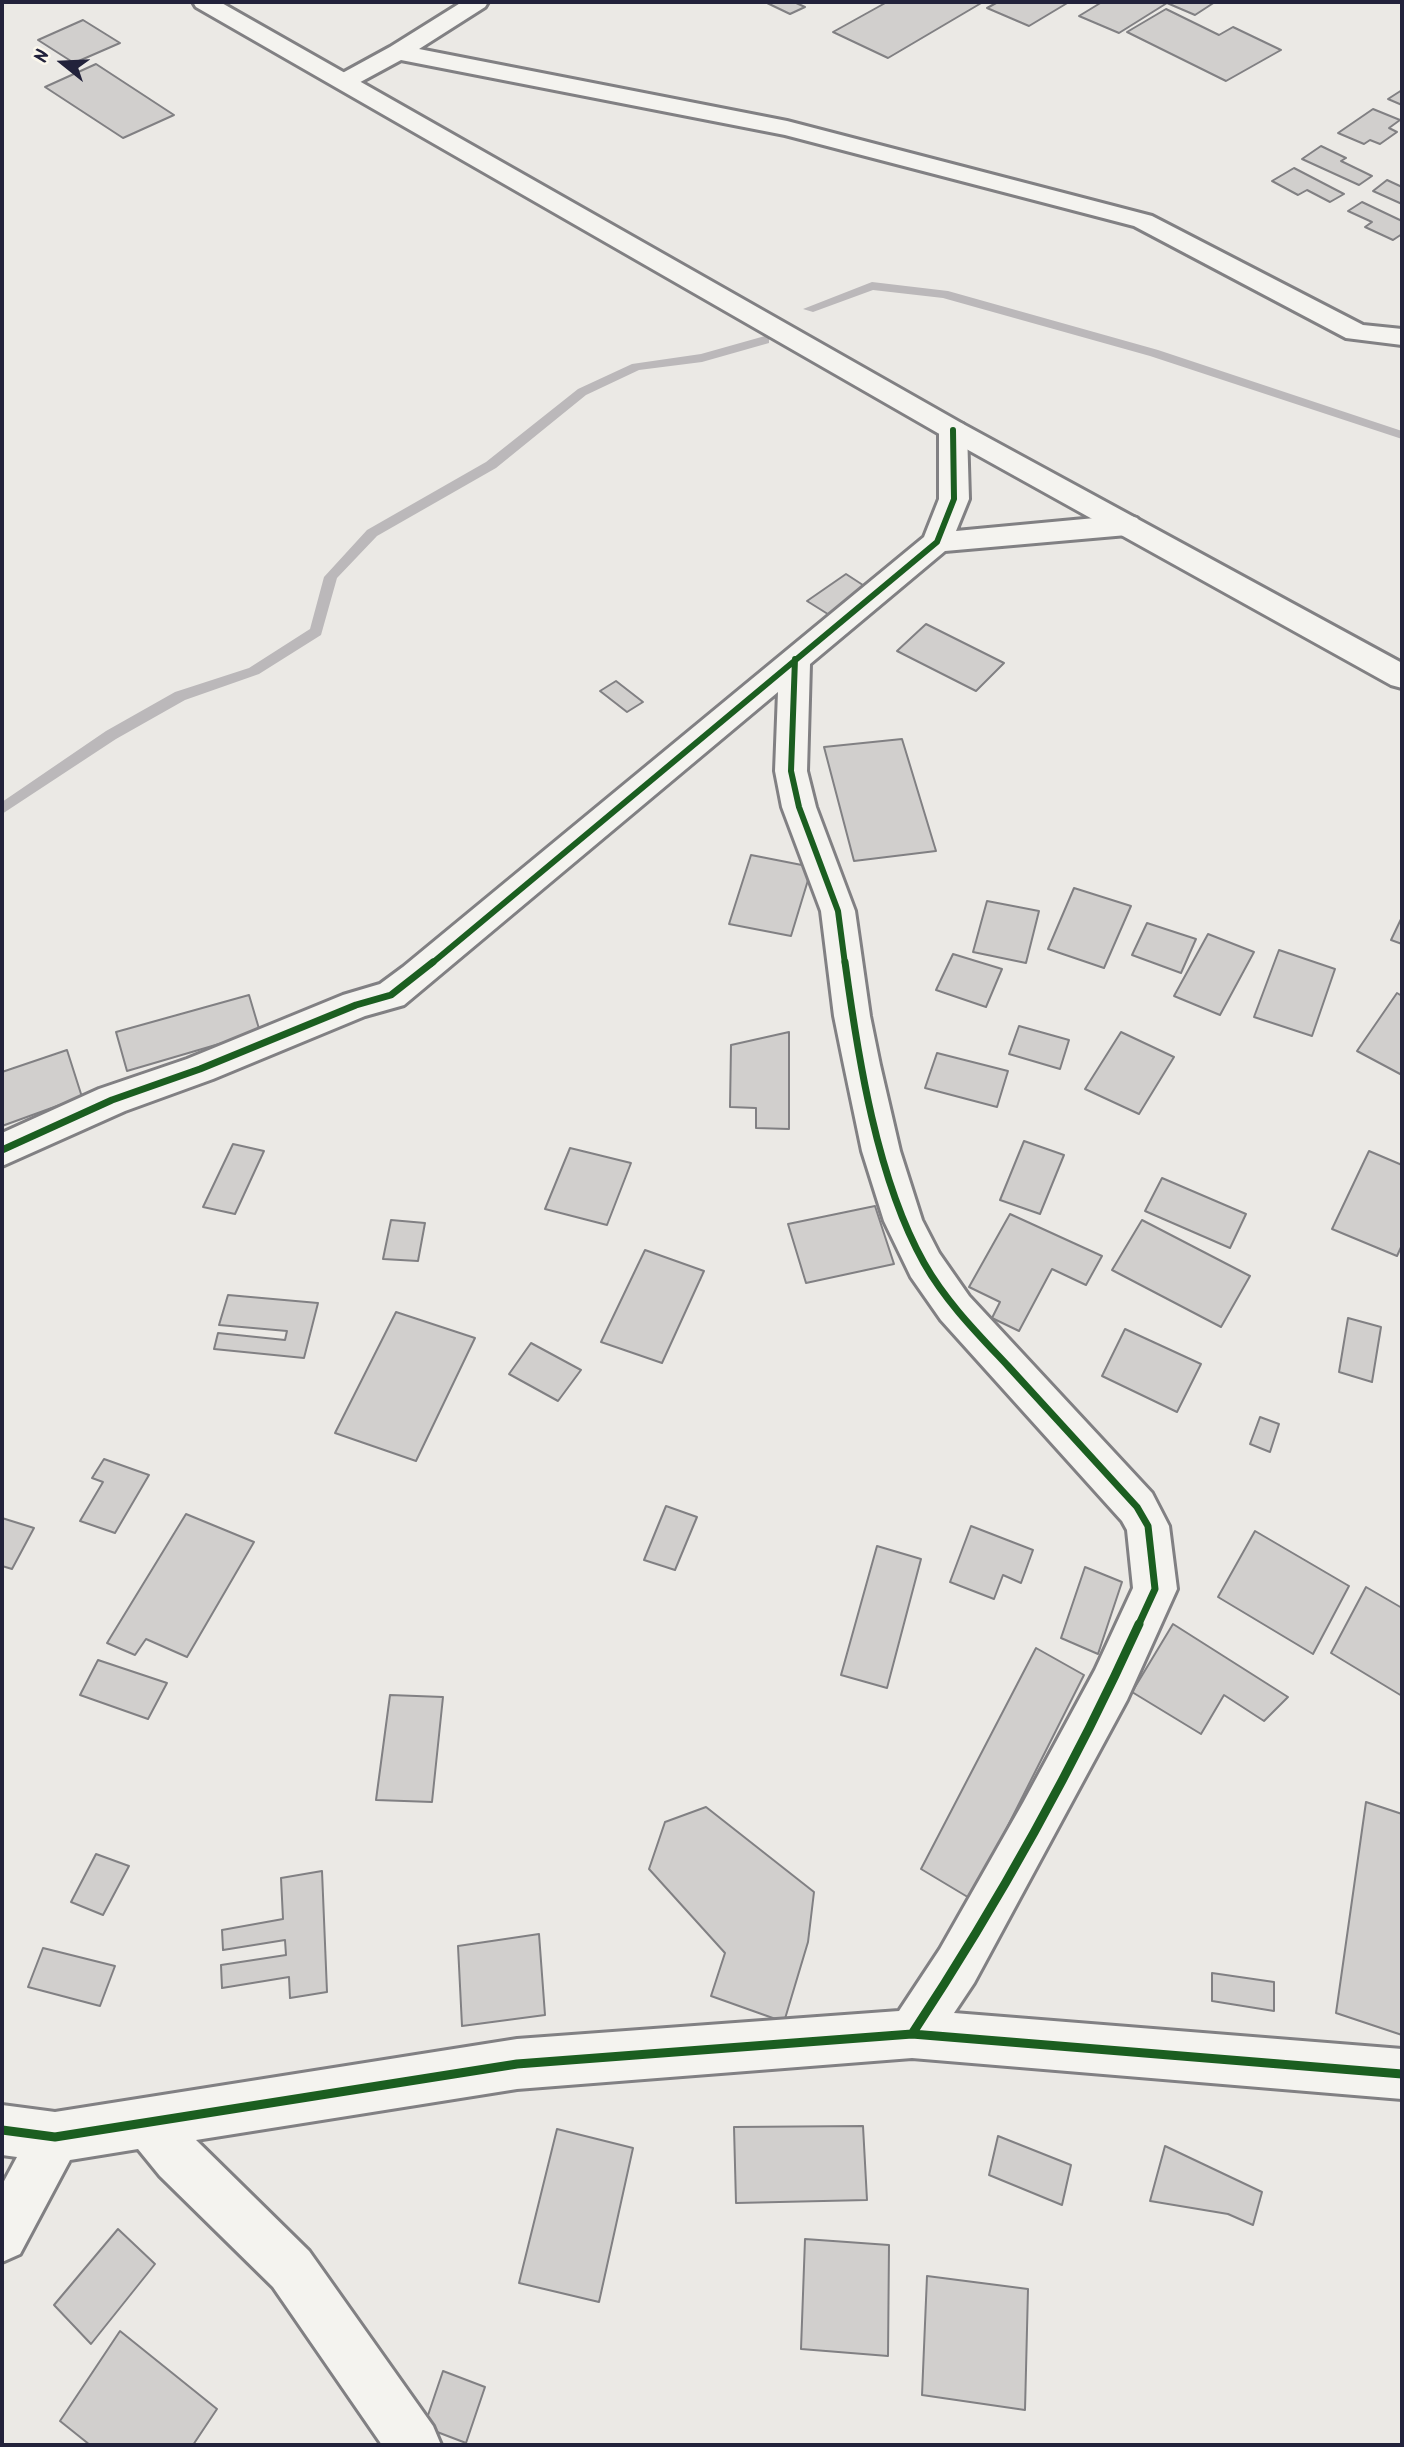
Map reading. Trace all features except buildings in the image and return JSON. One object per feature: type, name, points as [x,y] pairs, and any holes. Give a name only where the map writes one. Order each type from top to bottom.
[{"type":"street","points":[[204,2],[953,430],[1402,677]]},
{"type":"street","points":[[345,81],[398,52],[477,2]]},
{"type":"street","points":[[398,52],[787,128],[1143,221],[1356,332],[1402,337]]},
{"type":"street","points":[[2,1150],[111,1100],[200,1069],[356,1005],[391,995],[937,542],[954,499],[953,430]]},
{"type":"street","points":[[937,542],[1127,525]]},
{"type":"street","points":[[795,659],[791,771],[799,807],[838,911],[852,1016],[881,1152],[903,1221],[925,1265],[955,1308],[1137,1507],[1148,1526],[1155,1589],[1111,1685],[1065,1771],[957,1966],[912,2034]]},
{"type":"street","points":[[2,2130],[55,2137],[517,2064],[912,2034],[1402,2074]]},
{"type":"street","points":[[148,2122],[178,2158],[291,2269],[414,2445]]},
{"type":"street","points":[[2,2236],[55,2137]]},
{"type":"waterway","points":[[809,309],[872,286],[944,294],[1154,353],[1402,435]]},
{"type":"waterway","points":[[2,809],[111,735],[180,696],[254,671],[316,632],[331,577],[372,533],[491,465],[582,392],[636,367],[702,358],[765,340]]},
{"type":"cycle path","points":[[2,1150],[112,1100],[200,1069],[356,1005],[391,995],[415,977],[937,542],[954,499],[953,430]]},
{"type":"cycle path","points":[[795,659],[791,771],[799,807],[838,911],[852,1016],[862,1065],[881,1151],[903,1221],[925,1265],[955,1308],[1137,1507],[1148,1526],[1155,1589],[1111,1685],[1039,1819],[957,1966],[912,2034]]},
{"type":"cycle path","points":[[2,2130],[55,2137],[517,2064],[912,2034],[1402,2074]]}]
